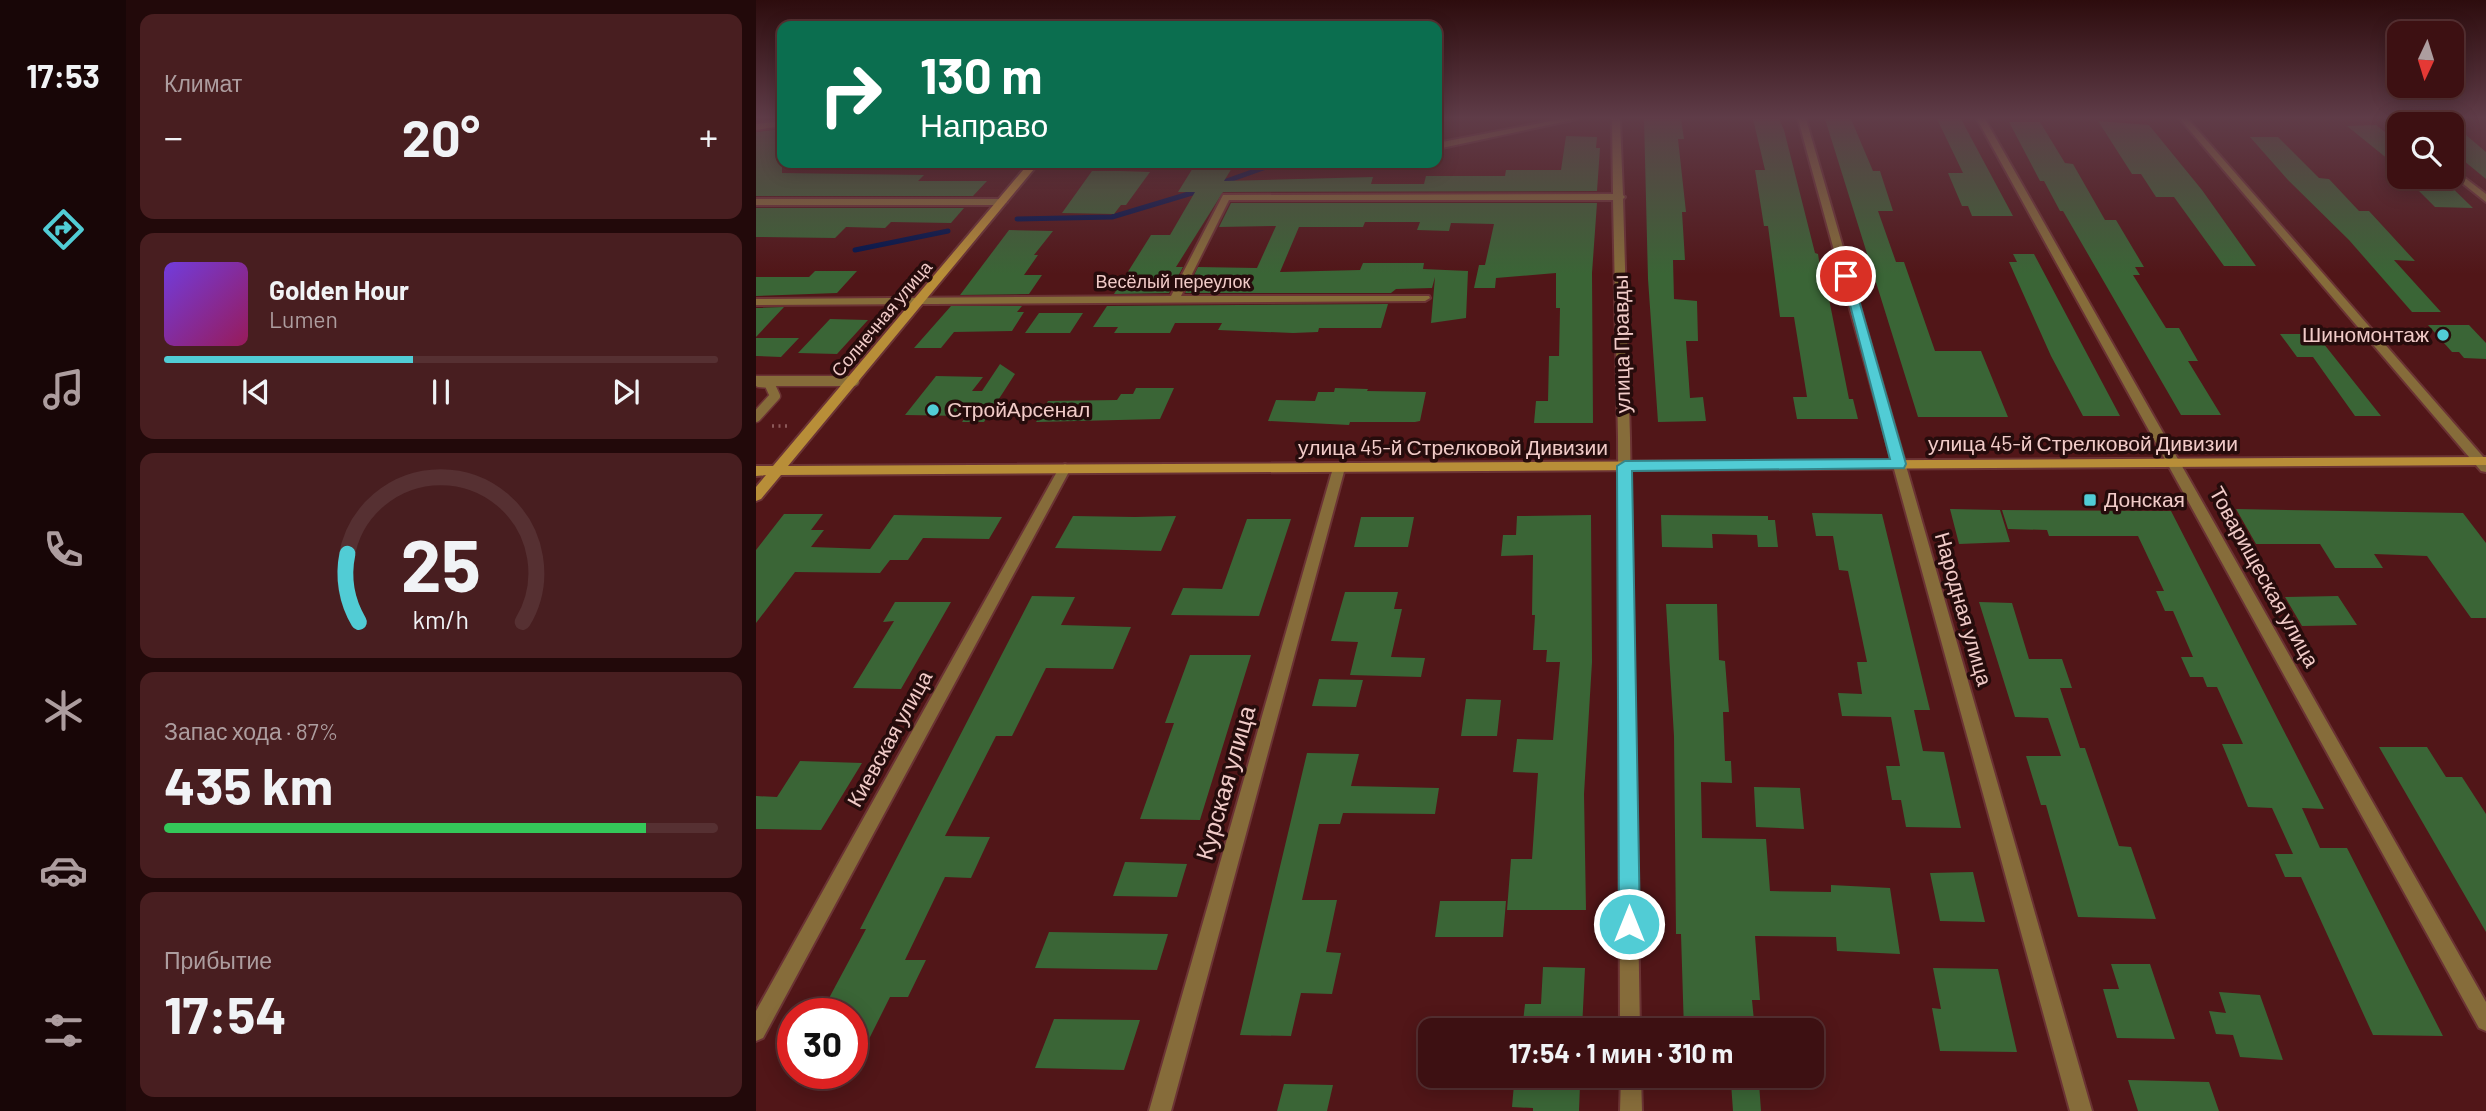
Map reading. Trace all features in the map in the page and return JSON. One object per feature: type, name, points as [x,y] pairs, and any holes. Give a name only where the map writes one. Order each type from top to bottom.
[{"type":"main road","name":"Солнечная улица","points":[[756,496],[1028,171]]},
{"type":"main road","name":"улица 45-й Стрелковой Дивизии","points":[[756,471],[2484,463]]},
{"type":"street","name":"улица Правды","points":[[1618,171],[1625,466],[1630,1018]]},
{"type":"street","name":"Народная улица","points":[[1817,171],[2081,1111]]},
{"type":"street","name":"Товарищеская улица","points":[[2010,171],[2486,1021]]},
{"type":"street","points":[[2229,171],[2484,463]]},
{"type":"street","points":[[2464,181],[2486,199]]},
{"type":"street","points":[[1174,300],[1226,197],[1619,197]]},
{"type":"street","points":[[756,202],[1002,202]]},
{"type":"street","name":"Весёлый переулок","points":[[756,302],[1425,298]]},
{"type":"street","name":"Киевская улица","points":[[756,1031],[1065,468]]},
{"type":"street","name":"Курская улица","points":[[1160,1111],[1339,468]]},
{"type":"street","points":[[1631,1088],[1631,1111]]},
{"type":"lane","points":[[756,381],[854,381]]},
{"type":"lane","points":[[756,381],[769,383],[775,396],[756,417]]},
{"type":"building","points":[[756,171],[924,175],[918,181],[987,181],[973,196],[756,196]]},
{"type":"building","points":[[1092,171],[1150,172],[1126,205],[1121,205],[1114,214],[1062,213]]},
{"type":"building","points":[[1191,171],[1230,171],[1224,181],[1373,177],[1371,184],[1424,184],[1426,176],[1505,176],[1506,171],[1598,171],[1597,191],[1223,192],[1176,267],[1183,267],[1169,293],[1114,294],[1151,235],[1170,235],[1195,192],[1178,192]]},
{"type":"building","points":[[1645,171],[1681,171],[1686,212],[1682,212],[1685,260],[1673,260],[1674,299],[1697,301],[1698,341],[1686,341],[1690,398],[1703,397],[1706,421],[1658,422],[1648,279]]},
{"type":"building","points":[[1755,171],[1794,171],[1815,253],[1818,254],[1823,284],[1826,284],[1849,399],[1853,399],[1858,419],[1797,419],[1793,397],[1807,397],[1794,317],[1780,317],[1768,226],[1764,226]]},
{"type":"building","points":[[1841,171],[1880,171],[1893,211],[1878,211],[1896,262],[1904,262],[1935,351],[1981,351],[2008,417],[1918,417]]},
{"type":"building","points":[[1962,171],[1989,171],[2013,216],[1972,216],[1968,206],[1962,206],[1948,173],[1963,173]]},
{"type":"building","points":[[2035,171],[2077,171],[2105,220],[2116,220],[2144,267],[2135,267],[2140,275],[2133,275],[2166,328],[2179,328],[2198,361],[2188,361],[2221,415],[2181,415],[2063,211],[2060,211],[2044,181],[2040,181]]},
{"type":"building","points":[[2130,171],[2186,171],[2256,266],[2224,266],[2174,197],[2156,197],[2141,174],[2132,174]]},
{"type":"building","points":[[2280,171],[2312,171],[2319,178],[2329,179],[2359,211],[2369,211],[2415,261],[2394,260],[2441,312],[2412,312],[2349,240]]},
{"type":"building","points":[[2476,171],[2486,171],[2486,179]]},
{"type":"building","points":[[2417,189],[2453,189],[2473,208],[2435,207]]},
{"type":"building","points":[[1231,203],[1597,203],[1592,273],[1593,423],[1534,423],[1536,401],[1548,401],[1549,356],[1559,356],[1560,308],[1556,308],[1556,273],[1496,278],[1495,288],[1474,288],[1479,265],[1485,265],[1494,224],[1451,223],[1449,231],[1417,230],[1420,222],[1365,222],[1363,227],[1299,227],[1280,272],[1360,270],[1363,263],[1424,263],[1423,269],[1468,271],[1466,318],[1431,323],[1435,277],[1432,288],[1396,289],[1391,293],[1185,293],[1198,267],[1257,268],[1276,226],[1219,227]]},
{"type":"building","points":[[756,208],[964,208],[951,223],[891,222],[885,228],[846,227],[835,238],[756,237]]},
{"type":"building","points":[[1009,230],[1053,231],[1034,255],[1038,255],[1024,275],[1042,275],[1029,294],[960,295]]},
{"type":"building","points":[[2013,254],[2034,254],[2120,416],[2083,416],[2051,356],[2009,262],[2017,262]]},
{"type":"building","points":[[815,271],[857,271],[837,293],[756,296],[756,277],[809,277]]},
{"type":"building","points":[[1388,304],[1381,328],[1319,328],[1318,332],[1293,333],[1218,330],[1222,323],[1175,323],[1170,333],[1114,333],[1118,327],[1093,327],[1107,306]]},
{"type":"building","points":[[951,306],[1022,306],[1017,312],[1024,312],[1012,331],[954,332],[941,348],[914,348]]},
{"type":"building","points":[[784,307],[756,337],[756,308]]},
{"type":"building","points":[[1039,313],[1083,313],[1070,333],[1025,333]]},
{"type":"building","points":[[830,319],[868,320],[837,354],[798,353]]},
{"type":"building","points":[[2428,325],[2469,325],[2486,343],[2486,359],[2464,358],[2459,352],[2452,352]]},
{"type":"building","points":[[2280,334],[2316,334],[2381,416],[2355,416],[2313,357],[2297,357]]},
{"type":"building","points":[[756,338],[799,338],[781,357],[756,356]]},
{"type":"building","points":[[1000,364],[1015,374],[984,422],[962,422],[966,416],[905,415],[936,376],[983,377],[972,391],[982,391]]},
{"type":"building","points":[[1136,388],[1174,388],[1160,419],[1036,422],[1048,401],[1117,400],[1121,394],[1133,394]]},
{"type":"building","points":[[1335,388],[1426,392],[1420,421],[1350,422],[1349,425],[1268,421],[1276,400],[1315,401],[1318,392],[1334,392]]},
{"type":"building","points":[[1950,509],[2000,510],[2010,542],[1959,544]]},
{"type":"building","points":[[2236,509],[2463,513],[2486,543],[2486,618],[2471,618],[2427,556],[2374,554],[2383,568],[2335,568],[2320,544],[2256,544]]},
{"type":"building","points":[[2002,510],[2171,511],[2324,809],[2302,808],[2320,848],[2347,848],[2443,1036],[2373,1035],[2301,877],[2285,877],[2275,854],[2293,854],[2272,808],[2248,807],[2222,744],[2243,744],[2217,687],[2207,687],[2203,677],[2190,677],[2181,657],[2193,657],[2173,611],[2165,611],[2156,591],[2164,591],[2138,536],[2049,536],[2047,530],[2008,529]]},
{"type":"building","points":[[1812,513],[1882,514],[1930,710],[1914,710],[1923,751],[1944,752],[1961,828],[1906,827],[1901,800],[1892,800],[1886,766],[1900,766],[1891,717],[1842,716],[1838,693],[1862,694],[1857,662],[1867,662],[1848,571],[1839,570],[1833,536],[1816,536]]},
{"type":"building","points":[[784,514],[823,514],[811,530],[824,530],[811,547],[870,549],[894,515],[1002,517],[989,539],[923,538],[908,560],[890,560],[880,573],[795,572],[756,623],[756,550]]},
{"type":"building","points":[[1591,515],[1592,662],[1584,794],[1586,910],[1507,910],[1511,859],[1532,859],[1538,773],[1513,772],[1517,739],[1553,740],[1560,662],[1546,662],[1547,650],[1533,650],[1533,555],[1501,556],[1503,535],[1516,535],[1517,516]]},
{"type":"building","points":[[1661,515],[1768,516],[1768,520],[1775,520],[1778,547],[1758,547],[1757,535],[1712,534],[1713,548],[1662,547]]},
{"type":"building","points":[[1073,516],[1176,516],[1161,551],[1055,548]]},
{"type":"building","points":[[1361,517],[1414,517],[1408,547],[1354,547]]},
{"type":"building","points":[[1247,519],[1291,519],[1259,616],[1171,615],[1183,588],[1222,589]]},
{"type":"building","points":[[1345,592],[1398,592],[1394,609],[1402,609],[1391,657],[1425,658],[1421,677],[1350,675],[1358,642],[1331,641]]},
{"type":"building","points":[[1032,596],[1075,597],[1061,625],[1131,627],[1113,669],[1046,668],[1012,736],[996,736],[945,836],[990,837],[971,878],[945,877],[905,960],[926,960],[908,997],[890,997],[868,1041],[868,998],[829,998],[866,929],[860,929]]},
{"type":"building","points":[[2338,596],[2357,625],[2302,626],[2285,597]]},
{"type":"building","points":[[895,602],[951,602],[901,689],[853,688],[894,621],[883,622]]},
{"type":"building","points":[[1979,602],[2012,603],[2029,659],[2062,659],[2072,688],[2060,688],[2080,748],[2085,748],[2119,846],[2131,847],[2156,919],[2078,917],[2046,805],[2041,805],[2026,756],[2061,756],[2048,718],[2015,717]]},
{"type":"building","points":[[1666,604],[1717,604],[1719,660],[1725,661],[1729,712],[1723,712],[1725,761],[1731,761],[1732,783],[1701,782],[1702,838],[1766,839],[1770,891],[1831,892],[1831,885],[1890,888],[1900,954],[1837,951],[1836,937],[1755,936],[1760,1000],[1752,1000],[1754,1018],[1684,1018],[1681,934],[1676,934],[1674,736]]},
{"type":"building","points":[[1190,655],[1251,655],[1200,820],[1140,819],[1174,723],[1165,723]]},
{"type":"building","points":[[1319,679],[1363,680],[1356,707],[1312,706]]},
{"type":"building","points":[[1466,699],[1501,700],[1497,736],[1461,736]]},
{"type":"building","points":[[2379,747],[2427,747],[2446,777],[2462,777],[2486,814],[2486,932]]},
{"type":"building","points":[[1307,753],[1359,754],[1351,786],[1439,788],[1435,814],[1343,813],[1340,824],[1319,824],[1302,900],[1337,900],[1326,952],[1341,953],[1332,994],[1301,993],[1291,1036],[1240,1035]]},
{"type":"building","points":[[800,761],[862,763],[821,830],[756,829],[756,796],[777,797]]},
{"type":"building","points":[[1754,787],[1800,788],[1804,829],[1756,827]]},
{"type":"building","points":[[1125,862],[1187,864],[1177,897],[1113,896]]},
{"type":"building","points":[[1973,872],[1985,922],[1940,921],[1930,873]]},
{"type":"building","points":[[1440,901],[1506,901],[1503,937],[1435,937]]},
{"type":"building","points":[[1049,932],[1168,934],[1157,970],[1035,968]]},
{"type":"building","points":[[2111,964],[2150,964],[2175,1039],[2117,1038],[2103,989],[2119,989]]},
{"type":"building","points":[[1543,967],[1585,968],[1583,1018],[1523,1018],[1525,1004],[1541,1004]]},
{"type":"building","points":[[1933,968],[1998,969],[2017,1052],[1940,1051],[1932,1008],[1941,1009]]},
{"type":"building","points":[[2219,992],[2260,995],[2283,1060],[2240,1057],[2233,1035],[2216,1034],[2209,1011],[2226,1013]]},
{"type":"building","points":[[1054,1019],[1140,1020],[1124,1070],[1035,1068]]},
{"type":"building","points":[[2128,1080],[2209,1082],[2219,1111],[2138,1111]]},
{"type":"building","points":[[1284,1084],[1333,1085],[1327,1111],[1277,1111]]},
{"type":"building","points":[[1514,1088],[1580,1088],[1579,1111],[1533,1111],[1533,1108],[1512,1107]]},
{"type":"building","points":[[1731,1088],[1759,1088],[1761,1111],[1733,1111]]},
{"type":"waterway","points":[[1218,184],[1255,171]]},
{"type":"waterway","points":[[1017,219],[1112,217],[1202,190]]},
{"type":"waterway","points":[[855,250],[948,231]]},
{"type":"place","name":"Шиномонтаж","points":[[2443,335]]},
{"type":"place","name":"СтройАрсенал","points":[[933,410]]},
{"type":"place","name":"Донская","points":[[2090,500]]},
{"type":"route","points":[[1629,924],[1625,466],[1899,464],[1846,276]]}]
